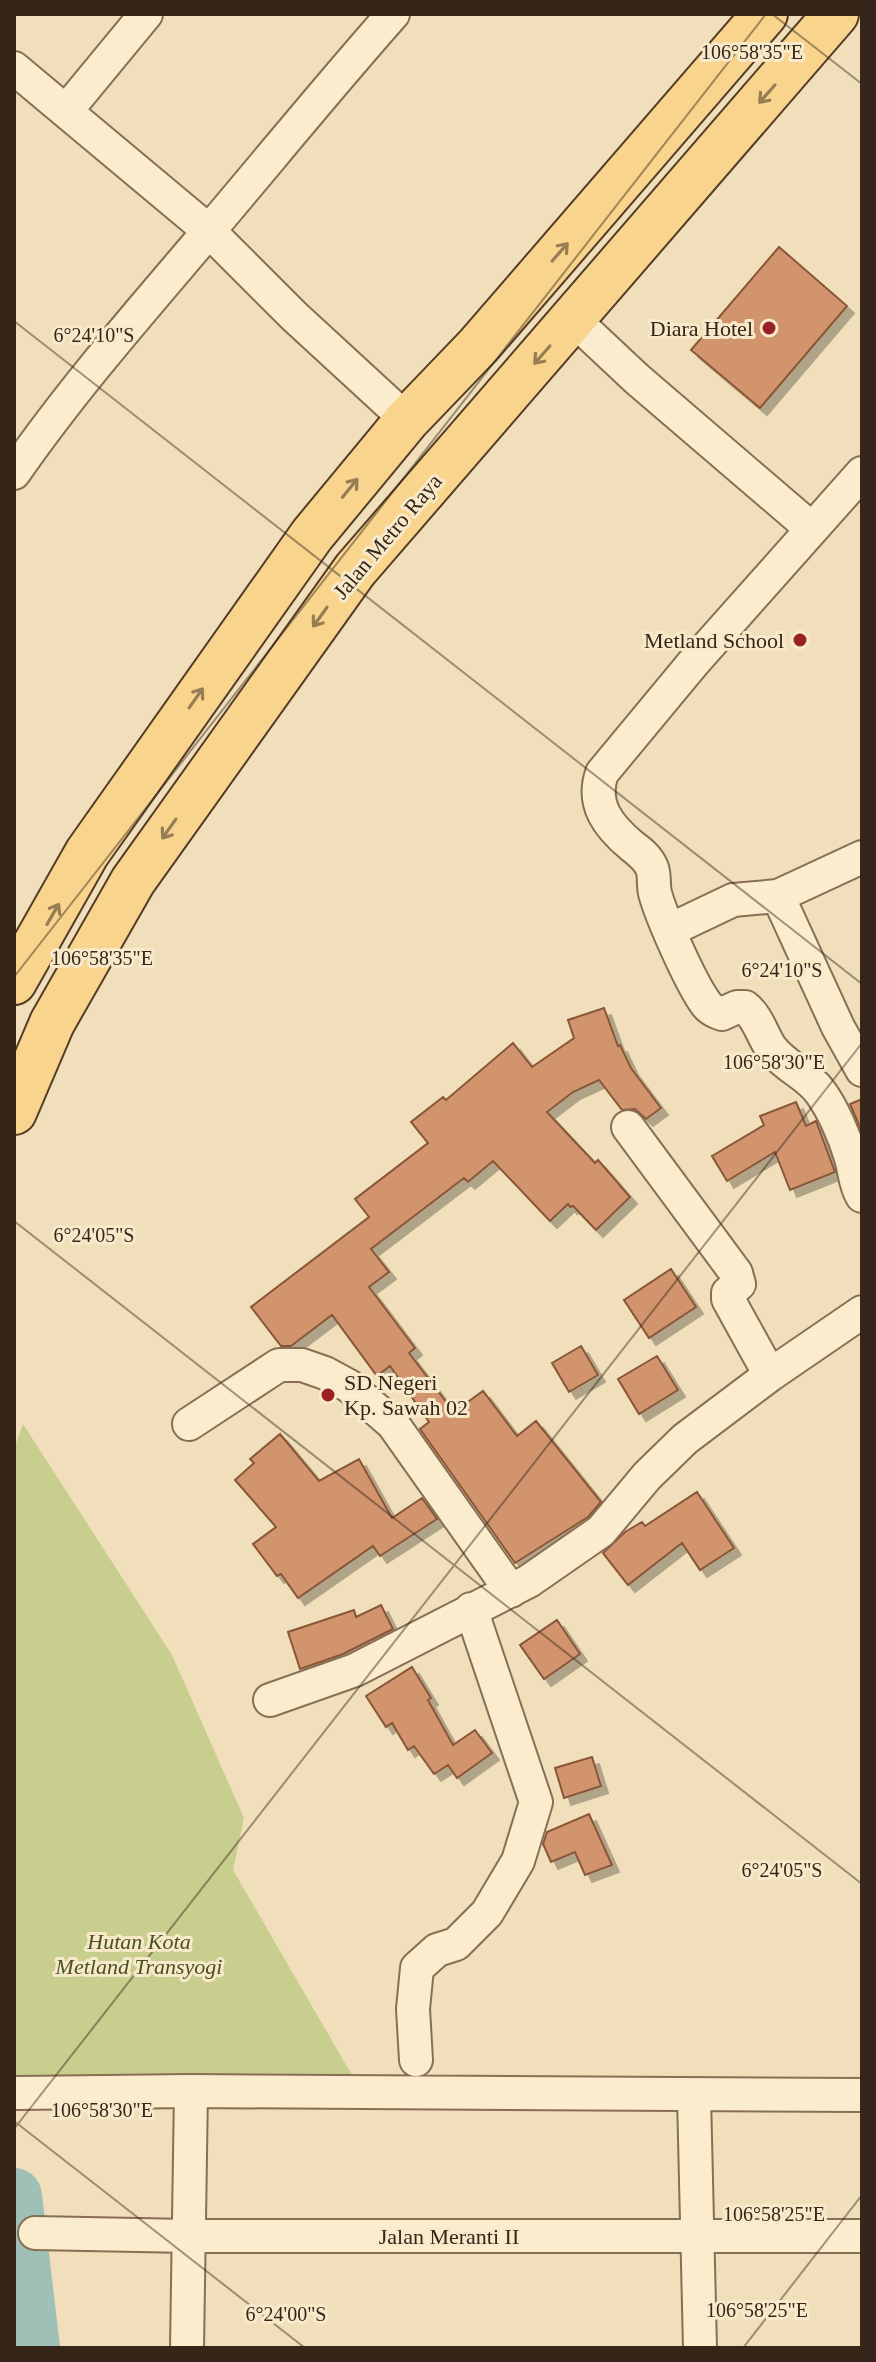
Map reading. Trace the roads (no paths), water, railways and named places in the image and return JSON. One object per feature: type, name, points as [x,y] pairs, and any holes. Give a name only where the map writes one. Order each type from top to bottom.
[{"type":"main road","points":[[14,982],[87,853],[312,535],[407,420],[479,345],[765,14]]},
{"type":"main road","name":"Jalan Metro Raya","points":[[14,1112],[52,1023],[133,881],[355,570],[836,14]]},
{"type":"street","points":[[66,111],[146,14]]},
{"type":"street","points":[[14,473],[103,354],[321,94],[393,14]]},
{"type":"street","points":[[14,68],[209,231],[294,316],[407,420]]},
{"type":"street","points":[[573,319],[637,379],[812,529]]},
{"type":"street","points":[[862,473],[602,773],[597,787],[598,803],[614,829],[645,856],[652,869],[655,893],[695,985],[710,1008],[722,1014],[737,1007],[745,1007],[752,1012],[782,1062],[810,1080],[821,1093],[850,1155],[862,1196]]},
{"type":"street","points":[[670,930],[733,900],[778,896],[862,857]]},
{"type":"street","points":[[778,896],[838,1027],[862,1070]]},
{"type":"street","points":[[628,1127],[736,1273],[739,1284],[728,1293],[728,1299],[770,1375]]},
{"type":"street","points":[[270,1700],[355,1670],[511,1591],[601,1531],[647,1476],[685,1439],[770,1375],[862,1312]]},
{"type":"street","points":[[189,1424],[279,1365],[302,1365],[325,1373],[349,1386],[393,1424],[511,1591]]},
{"type":"street","points":[[416,2060],[413,2009],[417,1968],[437,1950],[456,1944],[487,1913],[518,1861],[536,1802],[471,1609]]},
{"type":"street","points":[[187,2348],[191,2091]]},
{"type":"street","points":[[17,2093],[191,2091],[862,2095]]},
{"type":"street","points":[[694,2096],[700,2348]]},
{"type":"street","name":"Jalan Meranti II","points":[[35,2233],[189,2236],[862,2236]]},
{"type":"waterway","points":[[14,2196],[32,2348]]},
{"type":"place","name":"Diara Hotel","points":[[769,328]]},
{"type":"place","name":"Metland School","points":[[800,640]]},
{"type":"place","name":"SD Negeri Kp. Sawah 02","points":[[328,1395]]},
{"type":"park label","name":"Hutan Kota Metland Transyogi","points":[[139,1954]]}]
